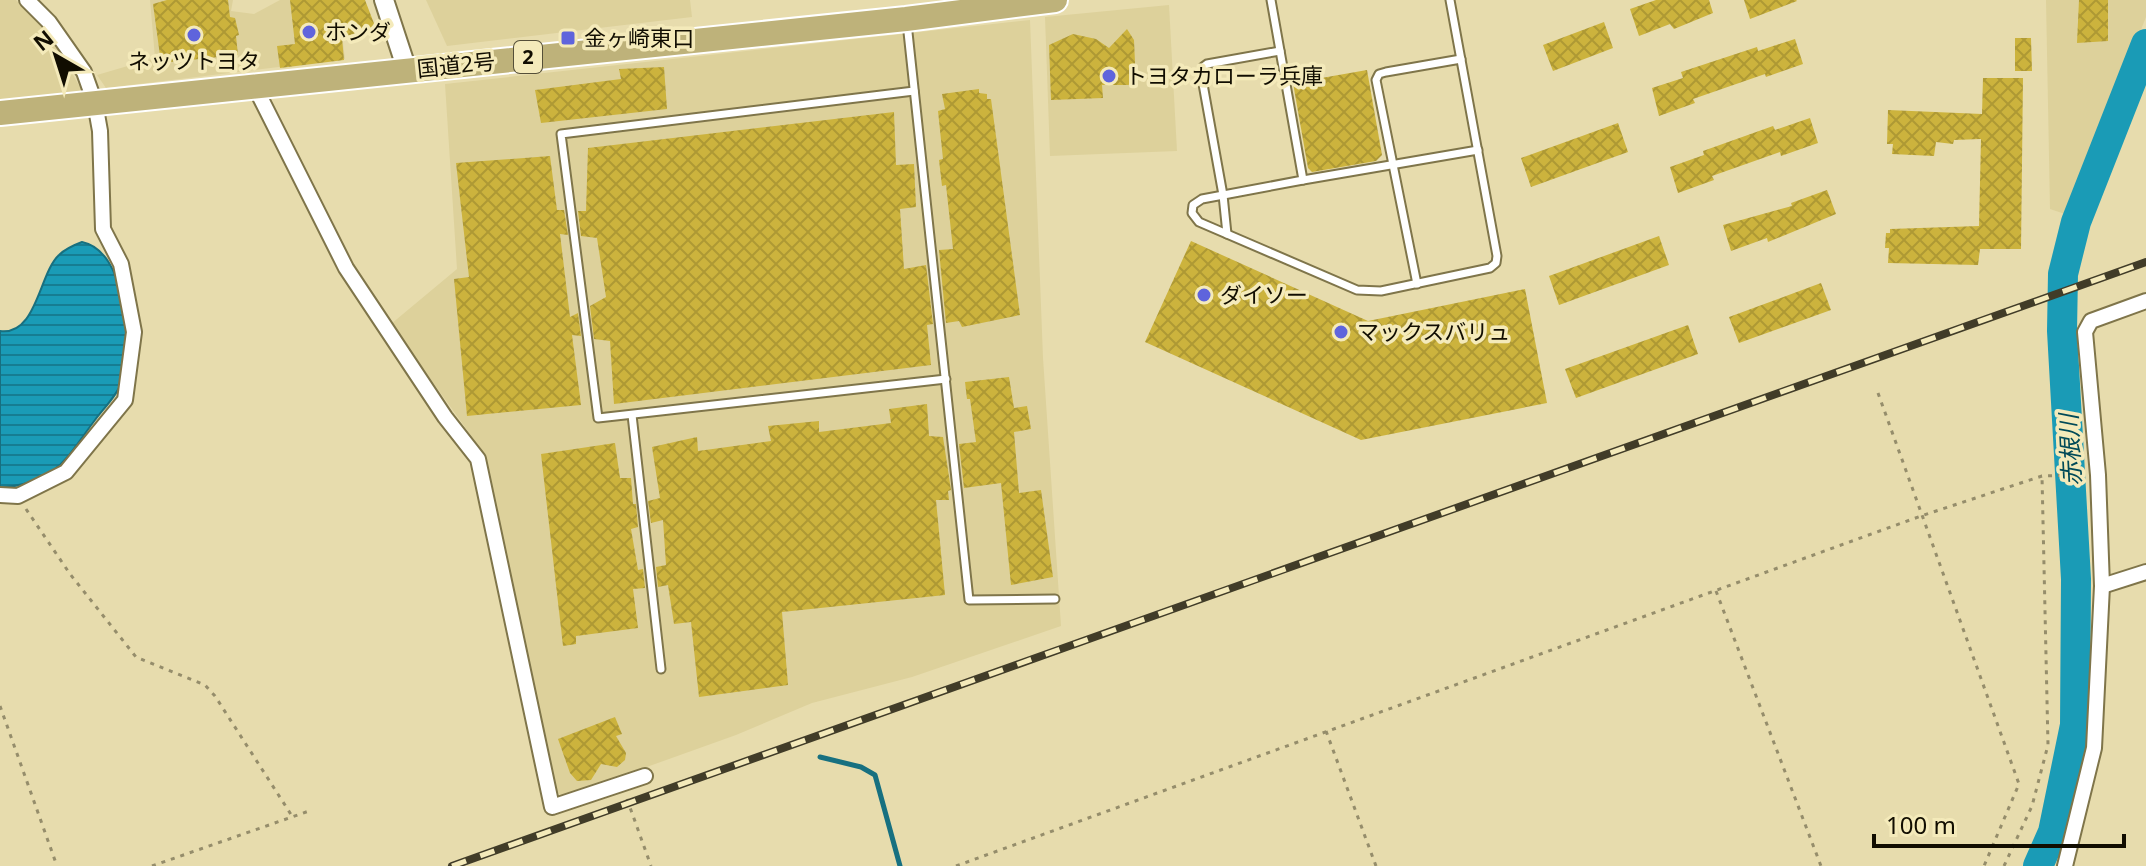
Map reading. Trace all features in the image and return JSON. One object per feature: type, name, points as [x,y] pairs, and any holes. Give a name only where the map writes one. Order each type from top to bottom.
[{"type":"highway","name":"国道2号","points":[[0,113],[906,19],[997,3],[1055,0]]},
{"type":"street","points":[[0,495],[18,496],[66,472],[125,400],[134,332],[121,264],[103,229],[100,131],[95,103],[84,72],[49,22],[27,0]]},
{"type":"street","points":[[384,0],[407,70]]},
{"type":"street","points":[[255,87],[346,268],[445,417],[478,459],[552,807],[645,776]]},
{"type":"street","points":[[2065,866],[2094,748],[2102,586],[2098,475],[2085,332],[2091,321],[2146,301]]},
{"type":"street","points":[[2102,586],[2146,572]]},
{"type":"lane","points":[[1271,0],[1303,180]]},
{"type":"lane","points":[[1450,0],[1478,150],[1497,256],[1496,263],[1490,268],[1381,291],[1357,290],[1199,222],[1192,213],[1193,205],[1202,199],[1478,150]]},
{"type":"lane","points":[[906,19],[969,600],[1055,599]]},
{"type":"lane","points":[[1227,234],[1201,73],[1207,64],[1280,51]]},
{"type":"lane","points":[[1417,284],[1376,80],[1379,74],[1461,59]]},
{"type":"lane","points":[[914,91],[561,134],[598,418],[946,379]]},
{"type":"lane","points":[[632,415],[661,669]]},
{"type":"path","points":[[1878,393],[2019,784],[1984,866]]},
{"type":"path","points":[[956,866],[1921,516],[2042,476],[2098,475]]},
{"type":"path","points":[[2004,866],[2032,806],[2048,745],[2042,476]]},
{"type":"path","points":[[18,496],[70,574],[136,657],[205,685],[215,696],[292,816]]},
{"type":"path","points":[[1716,591],[1821,866]]},
{"type":"path","points":[[0,706],[57,866]]},
{"type":"path","points":[[1326,731],[1376,866]]},
{"type":"path","points":[[621,784],[651,866]]},
{"type":"path","points":[[152,866],[309,811]]},
{"type":"shaded area","points":[[0,0],[16,0],[51,35],[82,91],[0,100]]},
{"type":"shaded area","points":[[150,0],[233,0],[231,11],[254,14],[280,0],[330,0],[341,26],[345,59],[106,88],[97,75],[155,58]]},
{"type":"shaded area","points":[[426,0],[690,0],[692,17],[447,46]]},
{"type":"shaded area","points":[[2046,0],[2146,0],[2146,17],[2068,215],[2050,209]]},
{"type":"shaded area","points":[[1169,5],[1177,151],[1050,156],[1045,17]]},
{"type":"shaded area","points":[[1030,20],[1043,358],[1061,626],[912,677],[812,703],[736,735],[563,797],[554,789],[485,455],[391,324],[457,269],[445,84]]},
{"type":"water","points":[[82,242],[97,249],[109,262],[117,280],[125,322],[123,379],[111,400],[58,467],[35,481],[0,488],[0,331],[12,330],[22,324],[36,302],[52,264],[64,251]]},
{"type":"building","points":[[167,0],[228,0],[230,17],[235,18],[239,35],[236,36],[238,55],[161,63],[153,4]]},
{"type":"building","points":[[290,0],[365,0],[375,26],[342,38],[344,60],[280,68],[277,46],[295,44]]},
{"type":"building","points":[[1656,0],[1709,0],[1713,13],[1674,29],[1670,24],[1639,36],[1630,9]]},
{"type":"building","points":[[1744,0],[1796,0],[1797,1],[1750,19]]},
{"type":"building","points":[[2079,0],[2108,0],[2108,41],[2077,43]]},
{"type":"building","points":[[1604,22],[1613,48],[1553,71],[1543,45]]},
{"type":"building","points":[[1127,29],[1134,40],[1136,85],[1102,85],[1103,98],[1051,100],[1049,45],[1073,34],[1096,39],[1109,48]]},
{"type":"building","points":[[2015,38],[2031,38],[2032,71],[2015,71]]},
{"type":"building","points":[[1795,39],[1803,64],[1693,99],[1695,103],[1659,116],[1652,88],[1683,78],[1681,72],[1757,47],[1758,51]]},
{"type":"building","points":[[664,67],[667,109],[541,123],[535,90],[621,79],[619,69]]},
{"type":"building","points":[[1367,70],[1382,155],[1376,161],[1312,172],[1308,168],[1293,83]]},
{"type":"building","points":[[1983,78],[2023,78],[2021,249],[1980,249],[1978,265],[1888,263],[1889,248],[1885,248],[1886,233],[1890,233],[1890,229],[1979,226],[1981,139],[1954,140],[1953,144],[1936,142],[1934,156],[1892,154],[1893,144],[1887,144],[1888,110],[1982,114]]},
{"type":"building","points":[[979,89],[979,93],[987,94],[987,99],[991,99],[1020,315],[962,327],[959,321],[946,323],[939,250],[953,249],[946,185],[942,186],[939,160],[943,159],[938,111],[945,109],[942,94]]},
{"type":"building","points":[[894,112],[896,165],[914,164],[916,207],[900,209],[904,269],[926,265],[933,324],[927,325],[931,365],[614,404],[610,341],[594,339],[590,306],[606,297],[597,238],[581,236],[578,211],[586,211],[588,148]]},
{"type":"building","points":[[1810,118],[1818,143],[1781,156],[1780,152],[1712,176],[1714,180],[1678,193],[1670,167],[1704,155],[1703,151],[1773,126],[1775,130]]},
{"type":"building","points":[[1618,123],[1628,152],[1531,187],[1521,158]]},
{"type":"building","points":[[550,156],[557,210],[564,210],[568,235],[560,234],[570,317],[578,313],[581,336],[572,335],[581,405],[467,416],[454,279],[469,277],[456,163]]},
{"type":"building","points":[[1827,190],[1836,214],[1768,242],[1767,238],[1731,251],[1723,225],[1792,206],[1791,203]]},
{"type":"building","points":[[1659,236],[1669,265],[1559,305],[1549,276]]},
{"type":"building","name":"マックスバリュ","points":[[1191,241],[1368,321],[1525,289],[1547,403],[1361,440],[1145,342]]},
{"type":"building","points":[[1821,283],[1831,310],[1739,343],[1729,317]]},
{"type":"building","points":[[1688,325],[1698,354],[1576,398],[1565,369]]},
{"type":"building","points":[[1009,377],[1014,408],[1027,406],[1031,429],[1014,432],[1019,493],[1041,490],[1053,577],[1011,585],[1001,483],[964,488],[959,444],[976,442],[965,382]]},
{"type":"building","points":[[927,404],[929,436],[943,437],[951,490],[948,491],[949,500],[936,500],[945,595],[782,612],[788,685],[699,697],[691,622],[674,624],[668,585],[658,587],[656,567],[666,565],[663,520],[651,523],[648,501],[660,498],[652,447],[697,437],[698,451],[771,441],[768,426],[819,421],[819,432],[891,423],[889,409]]},
{"type":"building","points":[[615,443],[620,478],[631,478],[633,504],[636,504],[638,527],[631,529],[638,570],[643,569],[645,588],[633,589],[638,628],[576,636],[576,644],[563,646],[541,454]]},
{"type":"building","points":[[615,717],[622,734],[616,736],[626,753],[625,760],[617,767],[601,764],[591,780],[577,781],[570,773],[558,739]]},
{"type":"waterway","name":"赤根川","points":[[2038,866],[2053,832],[2075,725],[2076,579],[2062,331],[2063,274],[2076,222],[2146,44]]},
{"type":"waterway","points":[[820,757],[861,767],[875,775],[900,866]]},
{"type":"railway","points":[[452,866],[2146,262]]},
{"type":"place","name":"ホンダ","points":[[309,32]]},
{"type":"place","name":"ネッツトヨタ","points":[[194,35]]},
{"type":"place","name":"金ヶ崎東口","points":[[568,38]]},
{"type":"place","name":"トヨタカローラ兵庫","points":[[1109,76]]},
{"type":"place","name":"ダイソー","points":[[1204,295]]},
{"type":"place","name":"マックスバリュ","points":[[1341,332]]}]
